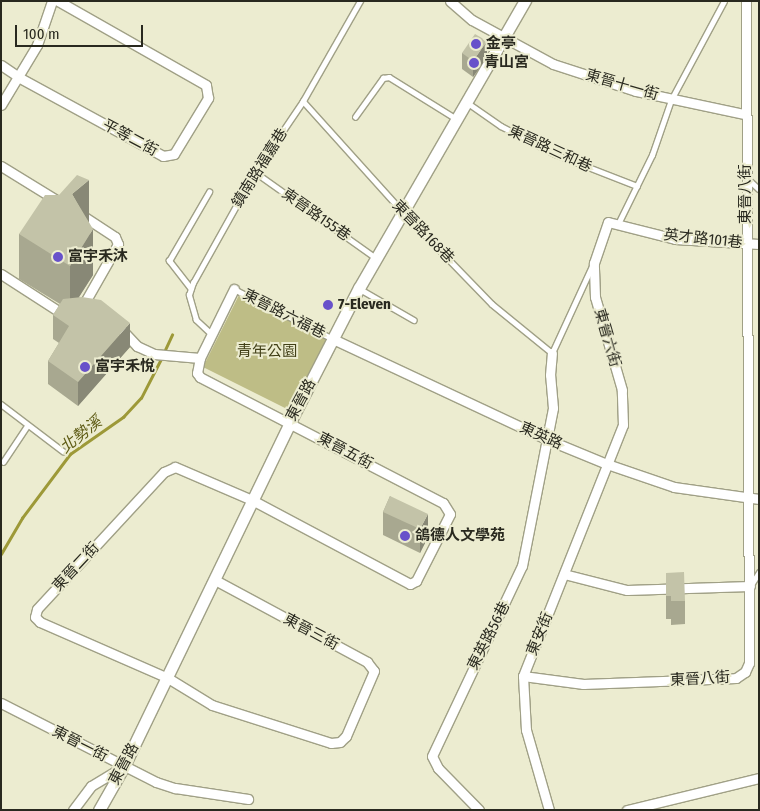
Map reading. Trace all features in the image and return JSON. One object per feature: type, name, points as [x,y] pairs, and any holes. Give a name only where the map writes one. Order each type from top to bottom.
[{"type":"street","points":[[1,105],[20,78],[36,45],[52,1]]},
{"type":"street","name":"平等二街","points":[[1,65],[20,78],[169,157],[174,154],[208,98],[206,85],[58,1]]},
{"type":"street","points":[[450,1],[472,20],[505,39]]},
{"type":"street","name":"東晉路","points":[[99,810],[124,766],[168,678],[290,422],[359,288],[402,211],[468,103],[525,1]]},
{"type":"street","name":"東晉八街","points":[[523,676],[583,684],[736,678],[745,672],[749,663],[750,586],[755,499],[745,245],[746,177],[744,114],[746,1]]},
{"type":"street","name":"東晉十一街","points":[[505,39],[562,67],[671,100],[744,114]]},
{"type":"street","points":[[1,166],[115,237],[118,244],[83,314],[65,316],[1,274]]},
{"type":"street","name":"東晉六街","points":[[607,464],[623,425],[622,390],[595,297],[594,263],[608,222],[618,224]]},
{"type":"street","name":"英才路101巷","points":[[618,224],[675,239],[745,245],[759,244]]},
{"type":"street","points":[[112,325],[137,346],[154,354],[200,358],[234,289]]},
{"type":"street","name":"東英路","points":[[333,339],[546,440],[607,464],[674,487],[755,499]]},
{"type":"street","points":[[546,440],[553,408],[550,375],[552,353]]},
{"type":"street","name":"東晉五街","points":[[200,358],[197,373],[200,377],[290,422],[448,507],[450,514],[430,554]]},
{"type":"street","name":"東英路56巷","points":[[479,810],[438,768],[432,756],[522,566],[546,440]]},
{"type":"street","name":"東安街","points":[[549,810],[526,730],[523,676],[607,464]]},
{"type":"street","name":"東晉二街","points":[[360,703],[346,736],[340,742],[331,743],[233,714],[168,678],[40,622],[35,618],[37,610],[164,472],[175,467],[252,500],[410,584],[416,581],[430,554]]},
{"type":"street","points":[[564,574],[626,590],[750,586]]},
{"type":"street","name":"東晉三街","points":[[215,580],[367,662],[374,671],[360,703]]},
{"type":"street","name":"東晉一街","points":[[1,703],[124,766],[174,788],[248,799]]},
{"type":"street","points":[[73,810],[91,786],[124,766]]},
{"type":"street","points":[[627,810],[759,778]]},
{"type":"lane","name":"鎮南路福嘉巷","points":[[191,289],[255,172],[304,101],[360,1]]},
{"type":"lane","points":[[618,224],[652,155],[671,100],[724,1]]},
{"type":"lane","points":[[355,117],[383,78],[389,77],[458,120]]},
{"type":"lane","name":"東晉路168巷","points":[[304,101],[402,211],[492,304],[552,353]]},
{"type":"lane","name":"東晉路三和巷","points":[[468,103],[502,126],[555,154],[637,186]]},
{"type":"lane","name":"東晉路155巷","points":[[255,172],[376,258]]},
{"type":"lane","points":[[746,177],[759,189]]},
{"type":"lane","points":[[209,192],[169,261],[191,289],[189,296],[196,320],[213,335]]},
{"type":"lane","points":[[552,353],[594,263]]},
{"type":"lane","points":[[359,288],[414,320]]},
{"type":"lane","name":"東晉路六福巷","points":[[234,289],[333,339]]},
{"type":"lane","points":[[1,404],[27,426],[63,450]]},
{"type":"lane","points":[[3,462],[27,426]]},
{"type":"lane","points":[[750,586],[759,572]]},
{"type":"green space","name":"青年公園","points":[[241,291],[330,336],[293,412],[203,367]]},
{"type":"building","points":[[475,34],[487,41],[473,61],[462,53]]},
{"type":"building","points":[[77,175],[89,180],[72,194],[93,229],[70,266],[19,234],[45,195],[59,195]]},
{"type":"building","points":[[82,297],[101,300],[130,323],[78,382],[48,361],[69,326],[53,315],[63,299]]},
{"type":"building","points":[[390,496],[428,514],[420,529],[383,512]]},
{"type":"building","points":[[684,572],[685,601],[671,601],[671,596],[666,596],[666,573]]},
{"type":"waterway","name":"北勢溪","points":[[164,352],[172,335]]},
{"type":"waterway","name":"北勢溪","points":[[1,554],[22,518],[70,454],[123,417],[141,398],[162,357]]},
{"type":"place","name":"金亭","points":[[476,44]]},
{"type":"place","name":"青山宮","points":[[474,63]]},
{"type":"place","name":"富宇禾沐","points":[[58,257]]},
{"type":"place","name":"7-Eleven","points":[[328,305]]},
{"type":"place","name":"富宇禾悅","points":[[85,367]]},
{"type":"place","name":"鴿德人文學苑","points":[[405,536]]}]
